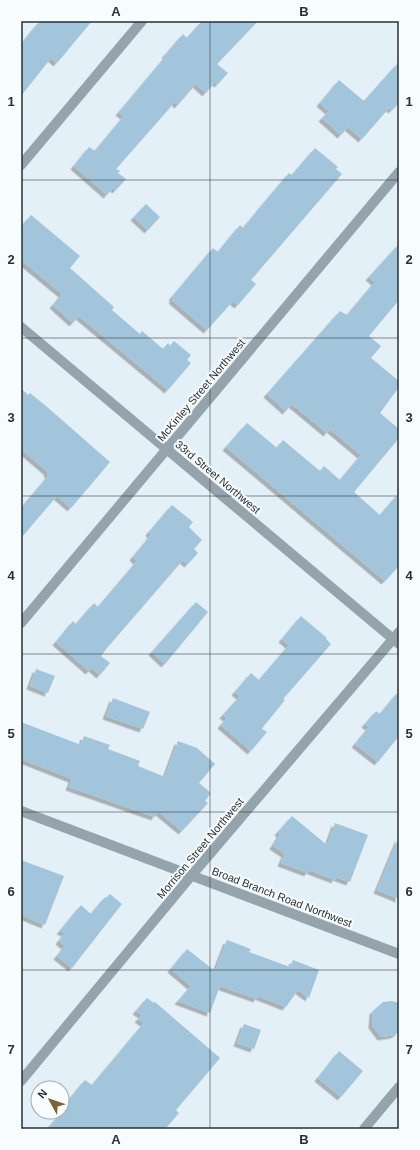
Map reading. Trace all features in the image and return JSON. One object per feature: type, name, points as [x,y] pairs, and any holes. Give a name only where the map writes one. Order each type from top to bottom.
[{"type":"street","points":[[21,165],[142,21]]},
{"type":"street","name":"McKinley Street Northwest","points":[[21,623],[399,172]]},
{"type":"street","name":"33rd Street Northwest","points":[[21,327],[166,449],[397,638]]},
{"type":"street","name":"Morrison Street Northwest","points":[[21,1081],[191,876],[397,638]]},
{"type":"street","name":"Broad Branch Road Northwest","points":[[21,811],[399,954]]},
{"type":"street","points":[[364,1129],[399,1087]]},
{"type":"building","points":[[40,21],[92,21],[57,63],[51,58],[21,96],[21,44]]},
{"type":"building","points":[[202,21],[258,21],[217,64],[228,73],[218,84],[215,82],[206,93],[196,84],[178,105],[175,102],[116,169],[120,171],[118,173],[126,179],[116,190],[113,188],[107,195],[74,166],[89,147],[95,151],[124,116],[119,112],[166,56],[165,55],[183,34],[187,38]]},
{"type":"building","points":[[399,62],[399,103],[392,110],[389,108],[362,139],[348,127],[341,135],[322,118],[329,111],[320,103],[339,80],[364,101]]},
{"type":"building","points":[[315,148],[338,167],[336,169],[342,174],[251,280],[256,284],[238,305],[233,301],[207,330],[172,300],[174,298],[172,297],[213,248],[218,252],[240,225],[243,228],[289,173],[292,175]]},
{"type":"building","points":[[146,204],[160,217],[148,230],[134,217]]},
{"type":"building","points":[[31,215],[80,256],[70,268],[114,307],[112,310],[140,334],[142,331],[163,349],[168,343],[170,346],[174,341],[191,355],[187,360],[191,363],[168,390],[79,316],[73,323],[53,305],[62,294],[21,260],[21,227]]},
{"type":"building","points":[[399,244],[399,300],[369,336],[381,346],[371,358],[399,381],[399,387],[380,413],[399,429],[399,438],[354,492],[380,515],[399,493],[399,566],[385,581],[226,447],[247,423],[277,448],[283,440],[320,471],[324,466],[340,480],[361,455],[330,429],[327,433],[292,404],[286,411],[267,394],[340,311],[347,315],[374,283],[374,281],[369,277]]},
{"type":"building","points":[[21,388],[28,395],[30,393],[46,406],[110,462],[71,508],[57,496],[21,538],[21,508],[49,475],[47,474],[48,472],[21,449]]},
{"type":"building","points":[[172,505],[193,522],[189,527],[202,540],[194,549],[198,553],[188,564],[183,560],[107,648],[101,656],[110,663],[100,675],[92,668],[89,671],[56,642],[73,621],[76,624],[94,603],[98,607],[137,561],[133,557],[151,535],[149,532]]},
{"type":"building","points":[[196,602],[208,612],[165,664],[152,652]]},
{"type":"building","points":[[301,616],[327,638],[326,639],[331,644],[283,699],[285,700],[262,729],[267,732],[251,751],[221,725],[227,718],[223,715],[240,696],[235,692],[251,673],[259,680],[289,645],[282,639]]},
{"type":"building","points":[[36,669],[55,676],[48,693],[30,686]]},
{"type":"building","points":[[399,691],[399,736],[378,762],[355,744],[369,727],[365,724],[376,711],[380,714]]},
{"type":"building","points":[[113,698],[150,712],[143,729],[106,716]]},
{"type":"building","points":[[21,722],[81,745],[84,736],[110,745],[108,749],[140,761],[138,766],[165,777],[178,741],[197,748],[215,764],[199,783],[211,793],[205,801],[208,803],[182,831],[158,811],[155,817],[69,787],[72,779],[21,759]]},
{"type":"building","points":[[292,816],[327,845],[335,823],[368,835],[350,882],[336,877],[335,880],[309,870],[308,873],[281,863],[285,854],[273,846],[280,834],[278,832]]},
{"type":"building","points":[[399,837],[399,899],[377,890]]},
{"type":"building","points":[[21,860],[64,876],[45,925],[21,915]]},
{"type":"building","points":[[110,894],[122,904],[72,968],[57,956],[65,946],[59,941],[65,933],[60,931],[81,905],[91,914],[105,897],[106,898]]},
{"type":"building","points":[[227,940],[251,949],[249,952],[290,967],[293,960],[319,970],[309,998],[298,990],[286,1007],[258,996],[257,999],[220,986],[210,1013],[178,1001],[191,986],[171,969],[187,949],[215,971]]},
{"type":"building","points":[[147,998],[154,1003],[155,1002],[220,1058],[176,1110],[179,1113],[165,1129],[47,1129],[55,1120],[70,1120],[70,1098],[85,1080],[92,1085],[144,1023],[138,1019],[142,1015],[136,1011]]},
{"type":"building","points":[[392,1001],[399,1003],[399,1032],[394,1035],[381,1037],[372,1025],[373,1011],[383,1002]]},
{"type":"building","points":[[244,1024],[261,1030],[254,1049],[237,1043]]},
{"type":"building","points":[[339,1051],[363,1071],[341,1097],[318,1078]]}]
